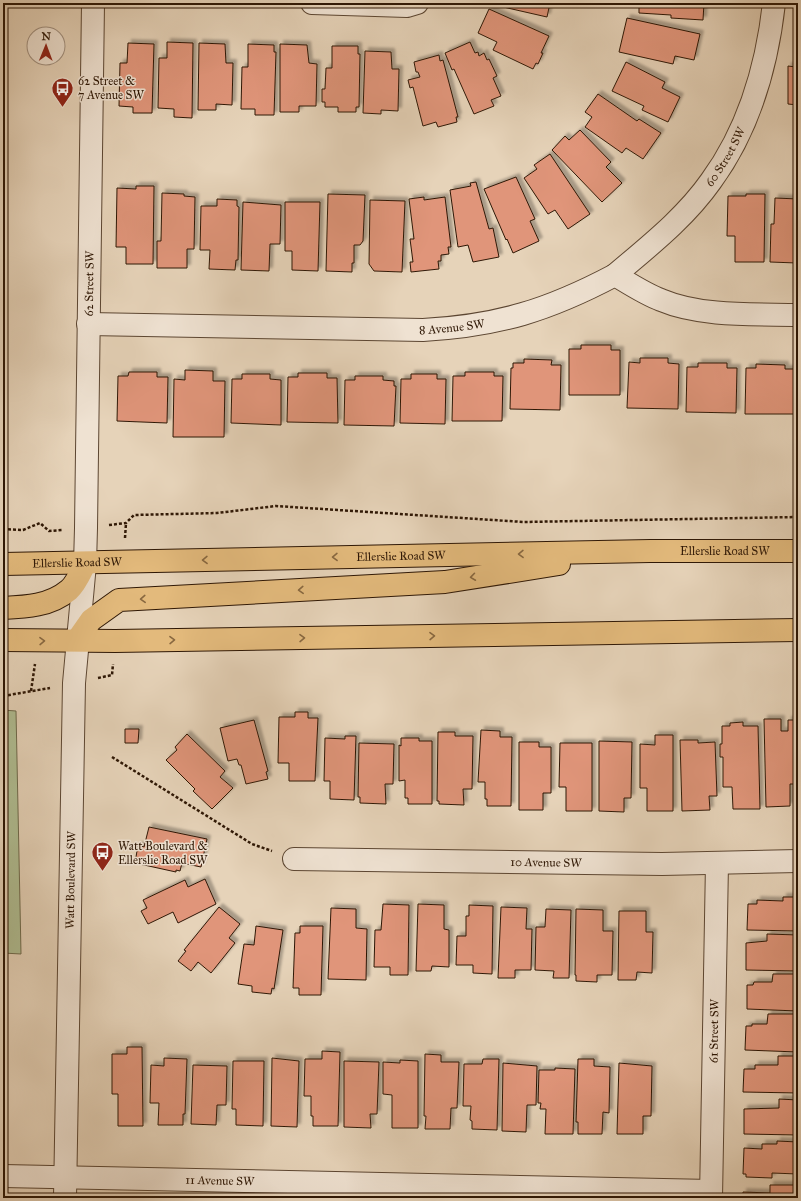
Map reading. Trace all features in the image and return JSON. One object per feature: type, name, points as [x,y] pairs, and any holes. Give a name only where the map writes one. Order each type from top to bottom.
[{"type":"main road","name":"Ellerslie Road SW","points":[[3,564],[85,564],[650,551],[798,551]]},
{"type":"main road","points":[[77,640],[91,620],[119,600],[444,582],[650,551]]},
{"type":"main road","points":[[3,608],[41,605],[56,598],[69,590],[85,564]]},
{"type":"main road","points":[[3,640],[798,630]]},
{"type":"street","name":"62 Street SW","points":[[85,564],[93,3]]},
{"type":"street","points":[[312,3],[407,6],[417,3]]},
{"type":"street","name":"60 Street SW","points":[[615,274],[656,241],[685,212],[711,182],[732,148],[748,116],[762,71],[770,38],[774,3]]},
{"type":"street","name":"8 Avenue SW","points":[[88,324],[423,330],[478,326],[512,318],[543,308],[581,293],[615,274]]},
{"type":"street","points":[[615,274],[638,289],[662,301],[690,309],[742,314],[798,315]]},
{"type":"street","name":"Watt Boulevard SW","points":[[65,1188],[74,683],[85,564]]},
{"type":"street","name":"10 Avenue SW","points":[[294,859],[717,863],[798,861]]},
{"type":"street","name":"61 Street SW","points":[[711,1194],[717,863]]},
{"type":"street","name":"11 Avenue SW","points":[[3,1176],[65,1188],[711,1194]]},
{"type":"path","points":[[126,523],[134,515],[217,513],[276,506],[524,522],[798,518]]},
{"type":"path","points":[[3,529],[23,530],[40,523],[49,531]]},
{"type":"path","points":[[3,696],[32,691]]},
{"type":"path","points":[[112,757],[252,844],[294,859]]},
{"type":"green space","points":[[3,710],[16,711],[21,954],[3,953]]},
{"type":"building","points":[[490,3],[550,3],[547,17],[490,4]]},
{"type":"building","points":[[639,3],[704,3],[703,20],[671,18],[671,15],[639,13]]},
{"type":"building","points":[[489,9],[549,36],[541,53],[543,53],[538,64],[536,63],[533,69],[493,50],[497,42],[478,33]]},
{"type":"building","points":[[627,18],[700,34],[694,60],[675,56],[673,64],[619,52]]},
{"type":"building","points":[[167,42],[193,43],[192,118],[174,117],[174,109],[158,108],[159,58],[167,58]]},
{"type":"building","points":[[470,42],[475,53],[478,52],[479,56],[484,53],[487,60],[489,59],[497,76],[493,78],[501,96],[491,100],[494,106],[474,114],[454,69],[452,70],[445,53]]},
{"type":"building","points":[[128,43],[154,44],[152,113],[133,113],[133,107],[119,106],[120,63],[127,63]]},
{"type":"building","points":[[199,43],[225,44],[226,63],[233,63],[232,105],[216,104],[216,110],[198,110]]},
{"type":"building","points":[[248,44],[274,45],[274,52],[276,52],[274,115],[255,115],[255,109],[241,109],[242,67],[248,67]]},
{"type":"building","points":[[280,44],[307,45],[309,63],[317,64],[316,106],[299,106],[299,112],[280,112]]},
{"type":"building","points":[[332,46],[358,46],[358,54],[360,54],[359,107],[356,107],[356,112],[338,112],[338,107],[325,107],[325,102],[322,102],[322,89],[325,89],[326,68],[332,68]]},
{"type":"building","points":[[365,51],[391,52],[392,69],[399,69],[398,111],[381,110],[381,114],[363,113]]},
{"type":"building","points":[[439,55],[440,61],[443,60],[458,117],[456,117],[457,122],[438,127],[436,122],[423,126],[413,87],[410,88],[408,80],[420,77],[418,72],[416,72],[414,62]]},
{"type":"building","points":[[626,62],[665,82],[662,88],[680,97],[668,122],[642,110],[644,106],[612,91]]},
{"type":"building","points":[[796,65],[798,65],[798,105],[788,104],[788,66],[796,67]]},
{"type":"building","points":[[598,94],[637,121],[639,119],[661,133],[643,159],[626,148],[622,153],[585,127],[592,117],[585,112]]},
{"type":"building","points":[[580,130],[611,162],[606,167],[622,183],[602,202],[552,150],[565,136],[569,140]]},
{"type":"building","points":[[550,154],[590,214],[568,229],[555,210],[548,214],[524,178],[537,169],[534,165]]},
{"type":"building","points":[[516,177],[535,219],[530,221],[539,241],[513,253],[484,189]]},
{"type":"building","points":[[476,182],[489,229],[493,228],[499,257],[473,262],[468,245],[458,247],[450,190],[471,186],[470,183]]},
{"type":"building","points":[[136,186],[154,186],[153,264],[126,264],[126,247],[116,247],[117,188],[136,189]]},
{"type":"building","points":[[162,193],[184,194],[184,196],[195,197],[194,249],[187,249],[187,268],[157,268],[157,241],[161,241]]},
{"type":"building","points":[[328,194],[365,195],[363,241],[360,245],[354,245],[354,263],[352,263],[352,272],[326,271]]},
{"type":"building","points":[[746,194],[765,194],[764,262],[735,262],[735,236],[727,236],[728,196],[746,196]]},
{"type":"building","points":[[424,197],[424,200],[445,197],[451,247],[448,247],[449,254],[441,255],[441,261],[438,261],[439,269],[411,272],[410,262],[413,262],[410,239],[414,239],[409,199]]},
{"type":"building","points":[[775,198],[798,199],[797,263],[770,262],[771,224],[774,224]]},
{"type":"building","points":[[217,199],[237,200],[237,206],[239,207],[238,260],[236,260],[235,270],[209,269],[210,250],[200,250],[201,206],[217,206]]},
{"type":"building","points":[[370,200],[405,201],[402,272],[374,271],[369,264]]},
{"type":"building","points":[[243,202],[281,205],[280,244],[270,244],[269,271],[241,270]]},
{"type":"building","points":[[285,202],[320,202],[318,271],[292,270],[292,251],[285,251]]},
{"type":"building","points":[[581,345],[611,345],[611,350],[620,350],[620,395],[569,395],[569,349],[581,349]]},
{"type":"building","points":[[640,358],[668,358],[668,363],[679,364],[678,409],[627,408],[629,362],[640,363]]},
{"type":"building","points":[[524,359],[552,360],[551,365],[561,365],[560,410],[510,409],[511,368],[513,368],[513,363],[524,363]]},
{"type":"building","points":[[698,363],[727,363],[727,368],[737,368],[736,413],[686,412],[687,367],[698,367]]},
{"type":"building","points":[[756,364],[785,365],[785,369],[796,369],[795,414],[745,414],[746,368],[756,368]]},
{"type":"building","points":[[185,370],[213,371],[213,381],[225,381],[224,437],[173,437],[174,379],[185,380]]},
{"type":"building","points":[[129,372],[157,372],[157,377],[168,377],[167,423],[117,421],[118,376],[128,376]]},
{"type":"building","points":[[465,372],[494,372],[494,376],[503,376],[502,421],[452,421],[453,376],[465,376]]},
{"type":"building","points":[[298,373],[327,373],[327,378],[337,378],[338,423],[287,422],[288,377],[298,377]]},
{"type":"building","points":[[242,374],[270,374],[270,379],[281,380],[281,425],[231,423],[232,379],[242,379]]},
{"type":"building","points":[[411,374],[437,374],[437,379],[446,379],[445,424],[400,423],[401,379],[411,379]]},
{"type":"building","points":[[355,376],[383,376],[383,380],[394,381],[394,386],[396,386],[394,426],[344,425],[345,380],[355,380]]},
{"type":"building","points":[[295,712],[308,712],[308,718],[318,718],[315,781],[289,781],[289,763],[278,763],[279,717],[295,717]]},
{"type":"building","points":[[764,719],[781,719],[781,731],[788,731],[788,720],[798,720],[798,784],[790,784],[790,806],[766,807]]},
{"type":"building","points":[[254,720],[268,771],[266,772],[268,779],[246,784],[241,765],[239,765],[237,759],[228,761],[220,728]]},
{"type":"building","points":[[743,722],[743,726],[758,726],[760,809],[733,809],[732,787],[723,787],[723,757],[720,757],[722,726],[730,726],[730,723]]},
{"type":"building","points":[[125,729],[139,729],[138,743],[125,743]]},
{"type":"building","points":[[481,730],[500,731],[500,737],[512,737],[511,806],[487,806],[487,799],[485,799],[485,782],[478,782]]},
{"type":"building","points":[[438,732],[455,732],[455,736],[473,736],[472,789],[463,789],[464,805],[439,804],[439,801],[437,801]]},
{"type":"building","points":[[187,734],[225,771],[220,777],[233,788],[212,809],[193,791],[195,789],[166,760],[177,750],[175,747]]},
{"type":"building","points":[[655,735],[673,735],[673,811],[647,811],[647,788],[640,788],[640,744],[655,745]]},
{"type":"building","points":[[345,736],[356,736],[354,800],[330,799],[330,781],[324,781],[325,738],[345,739]]},
{"type":"building","points":[[401,738],[419,738],[419,741],[432,741],[432,804],[408,804],[408,798],[405,798],[405,780],[399,781],[399,745],[401,746]]},
{"type":"building","points":[[680,740],[698,740],[698,743],[715,742],[717,796],[709,796],[710,810],[682,811]]},
{"type":"building","points":[[599,741],[632,742],[631,798],[624,798],[624,812],[599,811]]},
{"type":"building","points":[[519,742],[539,742],[539,747],[551,747],[551,793],[543,793],[543,810],[519,810]]},
{"type":"building","points":[[359,743],[394,744],[393,784],[385,784],[386,804],[360,803],[360,797],[358,797]]},
{"type":"building","points":[[560,743],[592,743],[592,811],[566,811],[566,787],[559,787]]},
{"type":"building","points":[[149,827],[207,839],[201,867],[182,863],[180,871],[176,870],[176,872],[135,863],[138,845],[144,847]]},
{"type":"building","points":[[205,879],[216,904],[178,923],[173,912],[148,924],[141,911],[147,908],[143,900],[185,880],[188,887]]},
{"type":"building","points":[[783,897],[798,897],[798,931],[747,930],[748,904],[757,904],[757,900],[783,901]]},
{"type":"building","points":[[383,904],[409,905],[408,975],[390,975],[390,967],[374,967],[375,930],[381,930]]},
{"type":"building","points":[[418,904],[444,905],[444,929],[449,930],[449,967],[432,966],[431,971],[416,971]]},
{"type":"building","points":[[469,905],[493,906],[492,974],[473,973],[473,965],[456,965],[457,936],[466,936],[466,916],[469,916]]},
{"type":"building","points":[[219,907],[240,924],[229,938],[235,943],[211,973],[198,962],[191,971],[178,961],[186,951],[184,950]]},
{"type":"building","points":[[501,907],[527,908],[526,929],[532,929],[531,970],[515,970],[515,978],[498,978]]},
{"type":"building","points":[[331,908],[356,909],[356,928],[367,929],[366,980],[328,979]]},
{"type":"building","points":[[546,909],[571,910],[569,978],[553,978],[554,971],[535,970],[536,927],[545,927]]},
{"type":"building","points":[[576,909],[603,910],[603,931],[613,931],[612,975],[597,975],[597,982],[576,981]]},
{"type":"building","points":[[619,911],[646,911],[646,932],[653,932],[652,973],[637,972],[636,980],[618,980]]},
{"type":"building","points":[[256,926],[283,930],[274,989],[272,988],[271,994],[252,992],[252,986],[238,984],[244,944],[254,945]]},
{"type":"building","points":[[300,926],[323,926],[321,995],[299,995],[299,988],[293,988],[295,933],[300,933]]},
{"type":"building","points":[[767,934],[798,935],[798,971],[746,970],[746,943],[767,941]]},
{"type":"building","points":[[773,974],[798,974],[798,1011],[747,1009],[747,985],[753,985],[754,982],[772,982]]},
{"type":"building","points":[[768,1014],[798,1014],[798,1052],[745,1050],[746,1026],[752,1026],[752,1024],[767,1024]]},
{"type":"building","points":[[127,1047],[142,1047],[143,1126],[118,1126],[118,1094],[112,1094],[112,1054],[127,1054]]},
{"type":"building","points":[[322,1051],[340,1052],[338,1126],[313,1126],[313,1116],[311,1116],[311,1096],[304,1096],[305,1059],[322,1059]]},
{"type":"building","points":[[425,1054],[441,1055],[441,1062],[459,1062],[457,1108],[451,1108],[450,1129],[425,1129]]},
{"type":"building","points":[[778,1056],[798,1056],[798,1093],[743,1092],[744,1069],[755,1069],[755,1065],[778,1065]]},
{"type":"building","points":[[164,1058],[187,1059],[185,1114],[183,1114],[183,1125],[158,1125],[159,1103],[150,1103],[151,1065],[164,1066]]},
{"type":"building","points":[[272,1058],[299,1061],[297,1127],[271,1126]]},
{"type":"building","points":[[483,1059],[499,1059],[497,1130],[472,1129],[472,1121],[470,1120],[471,1106],[463,1106],[464,1064],[482,1064]]},
{"type":"building","points":[[578,1059],[594,1059],[594,1066],[610,1067],[609,1113],[603,1112],[602,1134],[578,1134],[578,1122],[576,1122]]},
{"type":"building","points":[[400,1060],[418,1061],[418,1128],[392,1128],[392,1095],[383,1094],[383,1062],[400,1063]]},
{"type":"building","points":[[233,1061],[264,1061],[263,1126],[236,1125],[236,1109],[232,1109]]},
{"type":"building","points":[[344,1061],[379,1062],[377,1114],[370,1114],[371,1128],[344,1127]]},
{"type":"building","points":[[503,1063],[537,1066],[536,1105],[527,1105],[526,1132],[502,1131]]},
{"type":"building","points":[[619,1063],[652,1066],[651,1116],[643,1116],[643,1134],[617,1134]]},
{"type":"building","points":[[193,1065],[227,1066],[226,1105],[217,1105],[216,1125],[191,1124]]},
{"type":"building","points":[[555,1068],[575,1069],[573,1134],[545,1134],[546,1109],[540,1109],[541,1103],[538,1103],[539,1070],[555,1070]]},
{"type":"building","points":[[779,1099],[798,1100],[798,1135],[744,1134],[744,1109],[779,1108]]},
{"type":"building","points":[[777,1141],[798,1142],[798,1174],[772,1173],[772,1178],[746,1177],[746,1174],[743,1174],[744,1148],[762,1149],[762,1144],[777,1144]]},
{"type":"building","points":[[770,1185],[798,1185],[798,1198],[743,1198],[743,1192],[770,1193]]},
{"type":"place","name":"62 Street & 7 Avenue SW","points":[[63,108]]},
{"type":"place","name":"Watt Boulevard & Ellerslie Road SW","points":[[102,872]]}]
